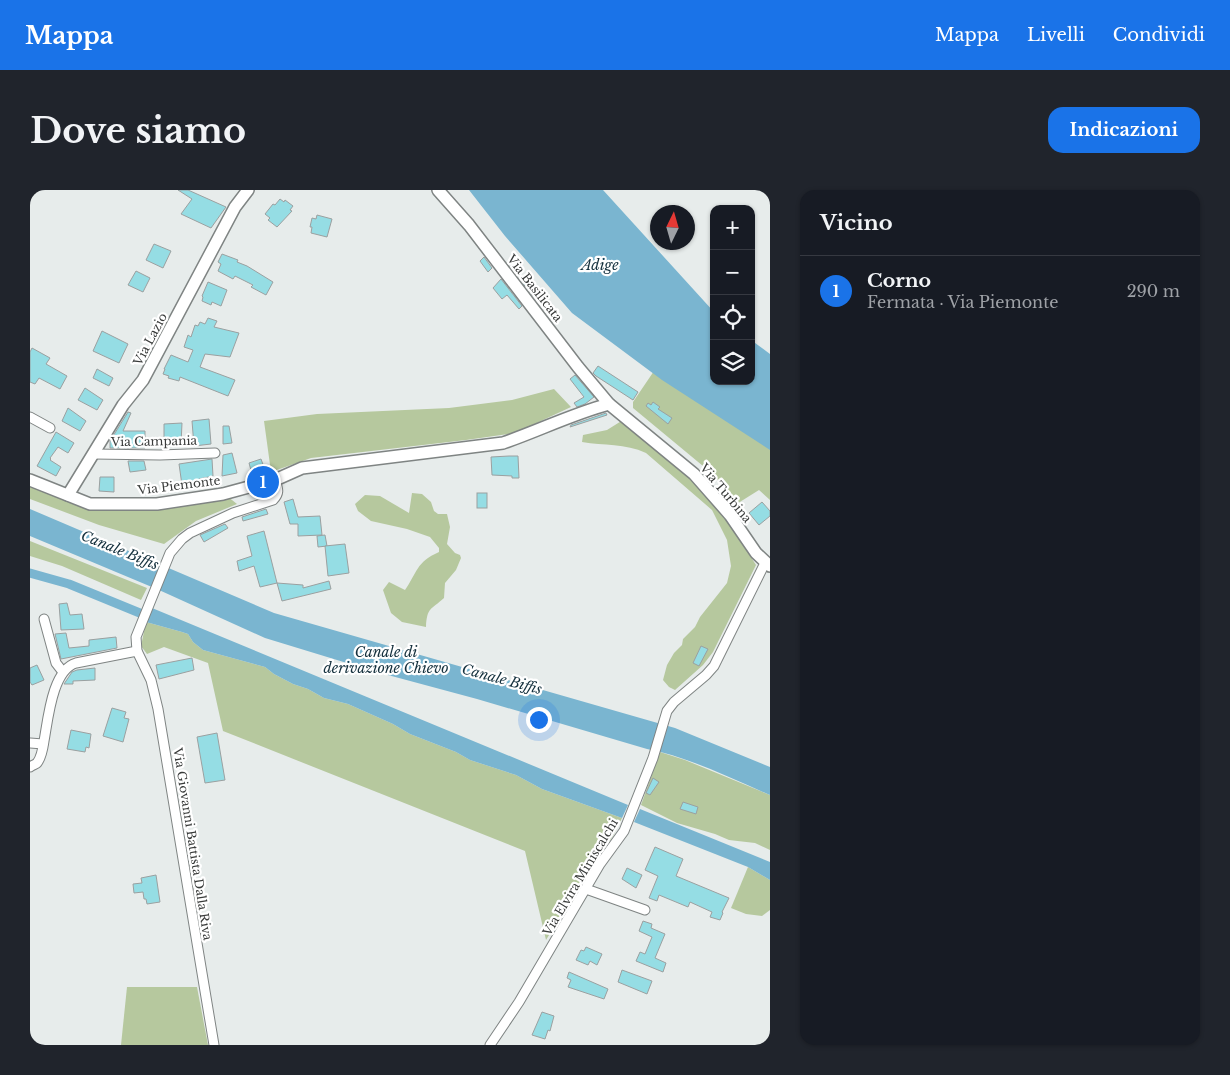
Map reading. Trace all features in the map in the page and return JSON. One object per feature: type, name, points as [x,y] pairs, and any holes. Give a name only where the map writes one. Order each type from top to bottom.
[{"type":"street","name":"Via Lazio","points":[[68,495],[123,405],[143,380],[235,207],[248,190]]},
{"type":"street","name":"Via Basilicata","points":[[438,190],[469,225],[578,367],[609,404]]},
{"type":"street","name":"Via Piemonte","points":[[30,480],[90,504],[156,504],[223,494],[275,480],[302,468],[503,443],[609,404]]},
{"type":"street","name":"Via Turbina","points":[[609,404],[694,474],[730,515],[756,553],[768,565]]},
{"type":"street","points":[[30,417],[50,428]]},
{"type":"street","name":"Via Campania","points":[[94,454],[160,455],[216,453]]},
{"type":"street","points":[[30,767],[36,764],[43,744],[52,698],[63,672],[70,664],[137,651],[136,637],[141,623],[166,562],[177,544],[190,533],[233,513],[273,500],[278,496],[279,491],[275,480]]},
{"type":"street","name":"Via Elvira Miniscalchi","points":[[490,1045],[519,1002],[600,864],[624,831],[653,758],[664,718],[674,702],[714,666],[768,565]]},
{"type":"street","points":[[44,619],[56,663],[63,672]]},
{"type":"street","name":"Via Giovanni Battista Dalla Riva","points":[[137,651],[151,680],[158,709],[214,1045]]},
{"type":"street","points":[[30,743],[43,744]]},
{"type":"street","points":[[586,888],[645,910]]},
{"type":"green space","points":[[654,371],[770,431],[770,500],[759,490],[735,505],[722,484],[709,471],[633,408],[633,402]]},
{"type":"green space","points":[[554,389],[571,407],[515,433],[311,458],[271,472],[264,421],[317,414],[449,408],[512,400]]},
{"type":"green space","points":[[623,420],[709,493],[756,565],[713,652],[703,665],[675,690],[669,687],[663,680],[667,665],[674,653],[682,645],[683,639],[695,627],[700,617],[727,583],[731,566],[727,540],[712,510],[646,453],[622,446],[582,442],[583,435],[607,430]]},
{"type":"green space","points":[[30,485],[90,507],[227,496],[237,504],[196,521],[164,544],[99,525],[30,499]]},
{"type":"green space","points":[[412,493],[422,494],[431,502],[434,511],[438,514],[447,514],[450,527],[447,544],[461,558],[456,570],[445,583],[444,598],[429,612],[426,627],[402,622],[391,613],[383,590],[389,582],[405,590],[421,564],[439,552],[439,548],[430,537],[407,529],[371,521],[358,511],[355,504],[365,495],[380,496],[409,513]]},
{"type":"green space","points":[[30,541],[147,588],[141,600],[62,566],[30,556]]},
{"type":"green space","points":[[146,622],[188,634],[193,642],[203,650],[265,667],[293,684],[308,689],[324,698],[348,704],[470,760],[516,775],[542,789],[622,818],[613,836],[586,874],[546,940],[525,851],[223,731],[208,663],[164,647],[147,654],[141,646]]},
{"type":"green space","points":[[660,752],[685,760],[770,795],[770,850],[755,843],[729,840],[677,823],[641,805]]},
{"type":"green space","points":[[748,867],[770,880],[770,910],[762,916],[746,914],[731,908]]},
{"type":"green space","points":[[127,987],[197,987],[208,1045],[121,1045]]},
{"type":"water","name":"Adige","points":[[469,190],[603,190],[650,242],[650,250],[658,250],[710,308],[710,385],[755,385],[755,343],[770,354],[770,450],[662,380],[572,313],[505,236]]},
{"type":"water","name":"Canale di derivazione Chievo","points":[[30,509],[274,613],[675,728],[770,767],[770,795],[678,757],[373,671],[265,638],[159,590],[30,536]]},
{"type":"water","points":[[152,608],[628,805],[622,818],[542,789],[516,775],[470,760],[456,752],[410,734],[393,724],[348,704],[324,698],[308,689],[293,684],[265,667],[203,650],[193,642],[188,634],[146,622]]},
{"type":"water","points":[[640,809],[770,862],[770,880],[748,867],[634,822]]},
{"type":"building","points":[[178,190],[188,190],[226,207],[211,228],[181,214],[192,199]]},
{"type":"building","points":[[280,199],[293,206],[290,210],[292,211],[277,227],[268,220],[270,218],[265,214]]},
{"type":"building","points":[[317,215],[332,219],[327,237],[311,233],[312,218],[316,219]]},
{"type":"building","points":[[154,244],[171,251],[163,268],[146,260]]},
{"type":"building","points":[[222,254],[238,260],[237,262],[273,282],[266,295],[251,287],[253,285],[235,276],[233,279],[218,271],[221,264],[218,262]]},
{"type":"building","points":[[484,257],[492,268],[488,272],[480,261]]},
{"type":"building","points":[[136,271],[150,278],[143,292],[128,285]]},
{"type":"building","points":[[501,279],[522,306],[519,309],[507,295],[502,299],[493,288]]},
{"type":"building","points":[[523,279],[539,297],[536,300],[521,281]]},
{"type":"building","points":[[208,282],[227,290],[221,306],[212,302],[211,305],[202,301],[202,296]]},
{"type":"building","points":[[208,318],[217,321],[214,327],[239,333],[230,357],[205,354],[200,367],[235,380],[228,396],[180,377],[179,381],[168,378],[169,376],[163,374],[171,355],[188,362],[193,350],[184,347],[188,335],[191,337],[195,325],[198,326],[200,322],[205,324]]},
{"type":"building","points":[[102,331],[128,344],[119,363],[93,351]]},
{"type":"building","points":[[32,348],[50,358],[46,364],[67,376],[60,389],[39,378],[35,384],[30,382],[30,352]]},
{"type":"building","points":[[598,366],[638,392],[633,400],[596,376],[593,373]]},
{"type":"building","points":[[97,369],[113,378],[109,386],[93,378]]},
{"type":"building","points":[[575,375],[594,397],[577,407],[574,403],[584,397],[570,379]]},
{"type":"building","points":[[85,388],[103,400],[97,410],[78,400]]},
{"type":"building","points":[[653,402],[660,407],[658,409],[672,418],[668,424],[646,406],[648,403],[651,405]]},
{"type":"building","points":[[68,408],[86,421],[80,431],[62,421]]},
{"type":"building","points":[[128,412],[131,413],[123,431],[145,431],[145,448],[110,448],[110,441]]},
{"type":"building","points":[[606,413],[607,415],[570,427],[571,425]]},
{"type":"building","points":[[209,419],[211,444],[194,446],[192,421]]},
{"type":"building","points":[[182,423],[181,444],[164,442],[164,424]]},
{"type":"building","points":[[223,426],[229,426],[232,443],[223,444]]},
{"type":"building","points":[[56,432],[74,443],[68,453],[58,447],[50,458],[50,460],[61,467],[56,476],[37,466]]},
{"type":"building","points":[[232,453],[237,473],[222,476],[223,455]]},
{"type":"building","points":[[518,456],[519,478],[492,475],[491,457]]},
{"type":"building","points":[[212,459],[213,476],[199,479],[200,482],[182,485],[179,464]]},
{"type":"building","points":[[261,459],[265,470],[252,474],[249,463]]},
{"type":"building","points":[[128,461],[144,461],[146,470],[130,472]]},
{"type":"building","points":[[100,477],[114,477],[114,492],[99,491]]},
{"type":"building","points":[[477,493],[487,493],[487,508],[477,508]]},
{"type":"building","points":[[293,499],[298,517],[320,516],[322,535],[298,536],[298,524],[290,524],[284,502]]},
{"type":"building","points":[[762,502],[770,511],[770,516],[759,525],[749,513]]},
{"type":"building","points":[[266,509],[268,514],[243,521],[242,517]]},
{"type":"building","points":[[225,524],[228,528],[204,542],[200,535]]},
{"type":"building","points":[[264,531],[277,583],[260,587],[254,566],[239,571],[237,561],[252,556],[247,536]]},
{"type":"building","points":[[325,535],[327,546],[318,547],[317,536]]},
{"type":"building","points":[[345,544],[349,573],[328,576],[325,546]]},
{"type":"building","points":[[329,581],[331,589],[282,601],[277,583],[303,585],[303,588]]},
{"type":"building","points":[[67,603],[70,615],[82,614],[84,629],[61,630],[59,604]]},
{"type":"building","points":[[66,633],[69,648],[89,646],[89,640],[116,637],[117,648],[61,659],[55,634]]},
{"type":"building","points":[[701,646],[708,649],[699,666],[693,663]]},
{"type":"building","points":[[192,658],[194,670],[159,679],[156,665]]},
{"type":"building","points":[[37,665],[44,680],[32,685],[30,682],[30,668]]},
{"type":"building","points":[[95,668],[95,680],[73,681],[73,684],[64,684],[72,672]]},
{"type":"building","points":[[112,708],[126,712],[124,718],[129,719],[123,742],[103,736]]},
{"type":"building","points":[[71,730],[91,734],[89,748],[86,747],[85,752],[67,749]]},
{"type":"building","points":[[217,733],[225,780],[205,783],[197,737]]},
{"type":"building","points":[[653,778],[659,782],[650,795],[646,793]]},
{"type":"building","points":[[683,802],[698,807],[696,814],[680,809]]},
{"type":"building","points":[[655,847],[683,859],[676,876],[729,898],[720,920],[710,917],[712,912],[690,902],[688,907],[659,895],[657,901],[649,898],[658,876],[645,870]]},
{"type":"building","points":[[627,868],[642,875],[636,888],[622,879]]},
{"type":"building","points":[[156,875],[160,902],[147,904],[143,892],[134,893],[133,884],[142,883],[141,878]]},
{"type":"building","points":[[643,921],[652,924],[651,928],[665,934],[655,958],[666,963],[663,972],[636,961],[640,952],[645,954],[652,937],[639,931]]},
{"type":"building","points":[[586,947],[602,954],[597,965],[590,961],[588,965],[576,960],[581,950],[584,951]]},
{"type":"building","points":[[622,970],[652,981],[647,994],[618,982]]},
{"type":"building","points":[[569,972],[608,989],[604,999],[568,987],[571,980],[567,978]]},
{"type":"building","points":[[542,1012],[554,1016],[550,1031],[548,1030],[545,1039],[532,1035]]},
{"type":"waterway","points":[[30,573],[69,584],[152,618]]},
{"type":"place","name":"Corno","points":[[263,482]]},
{"type":"water label","name":"Canale Biffis","points":[[120,550]]},
{"type":"water label","name":"Canale Biffis","points":[[502,679]]}]
